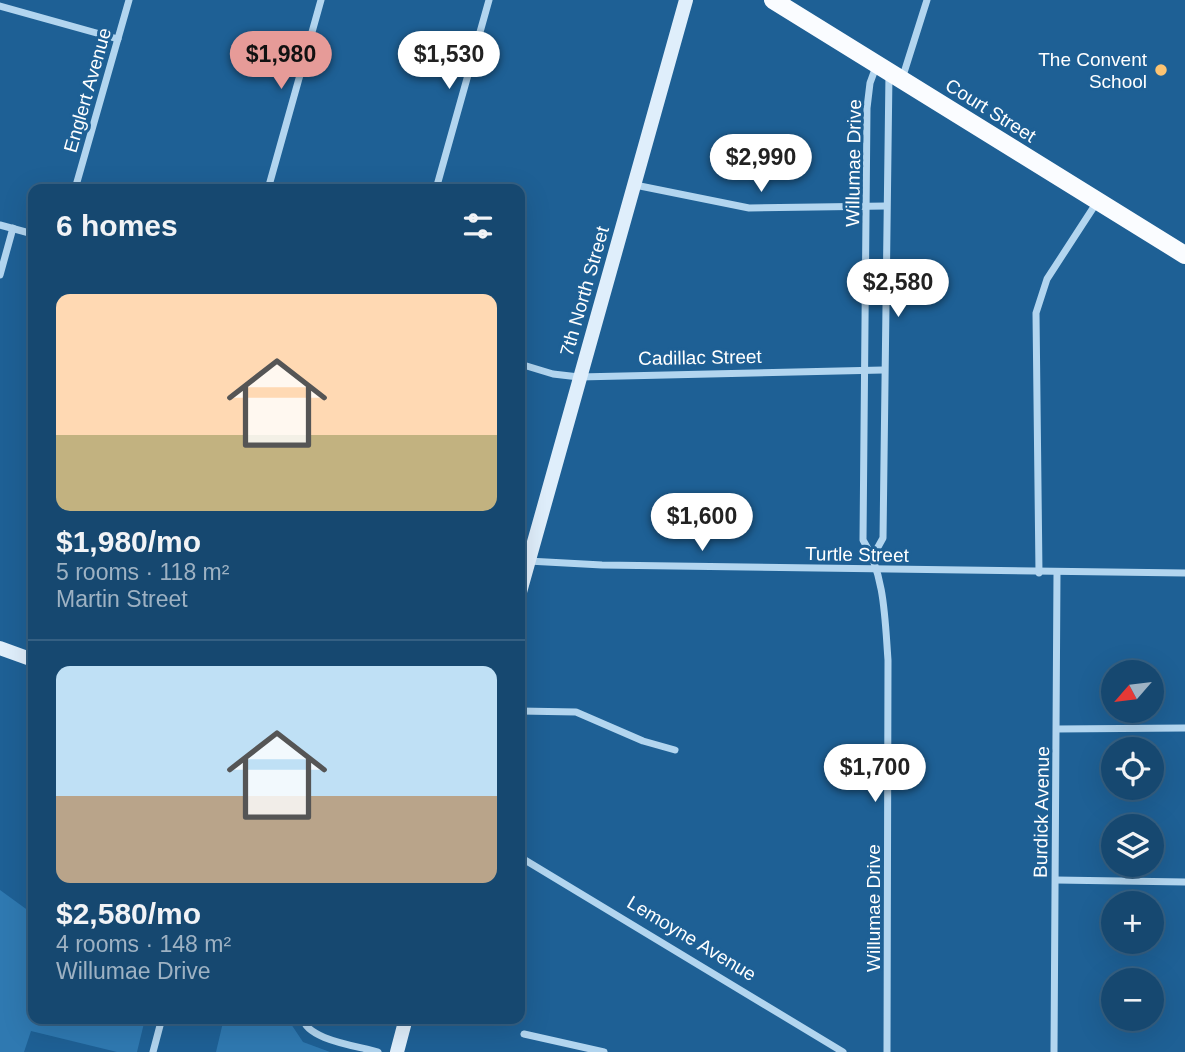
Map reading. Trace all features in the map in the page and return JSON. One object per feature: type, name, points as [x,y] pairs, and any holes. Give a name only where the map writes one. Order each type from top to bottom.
[{"type":"main road","name":"Court Street","points":[[774,0],[1185,255]]},
{"type":"street","name":"Englert Avenue","points":[[76,184],[129,0]]},
{"type":"street","points":[[269,184],[321,0]]},
{"type":"street","points":[[437,184],[489,0]]},
{"type":"street","name":"7th North Street","points":[[525,573],[686,0]]},
{"type":"street","points":[[889,71],[928,0]]},
{"type":"street","points":[[0,6],[118,39]]},
{"type":"street","name":"Willumae Drive","points":[[873,556],[883,538],[883,370],[889,71]]},
{"type":"street","name":"Willumae Drive","points":[[887,1052],[890,708],[884,614],[873,556],[863,540],[867,108],[870,83],[889,71]]},
{"type":"street","points":[[635,185],[749,208],[886,206]]},
{"type":"street","points":[[1039,573],[1036,313],[1047,279],[1098,201]]},
{"type":"street","points":[[0,225],[28,232]]},
{"type":"street","points":[[0,275],[13,228]]},
{"type":"street","name":"Cadillac Street","points":[[525,366],[553,374],[579,377],[883,370]]},
{"type":"street","name":"Turtle Street","points":[[528,561],[1039,573],[1185,573]]},
{"type":"street","name":"Burdick Avenue","points":[[1054,1052],[1057,573]]},
{"type":"street","points":[[0,648],[28,658]]},
{"type":"street","points":[[525,711],[576,712],[643,741],[675,750]]},
{"type":"street","points":[[1057,729],[1185,728]]},
{"type":"street","name":"Lemoyne Avenue","points":[[525,860],[843,1052]]},
{"type":"street","points":[[1056,880],[1185,883]]},
{"type":"street","points":[[153,1052],[160,1024]]},
{"type":"street","points":[[307,1024],[313,1034],[378,1052]]},
{"type":"street","points":[[397,1052],[404,1024]]},
{"type":"street","points":[[524,1034],[604,1052]]},
{"type":"shaded area","points":[[0,890],[28,910],[28,1024],[144,1024],[137,1052],[117,1052],[31,1031],[24,1052],[0,1052]]},
{"type":"shaded area","points":[[223,1024],[291,1024],[303,1042],[330,1052],[216,1052]]},
{"type":"place","name":"The Convent School","points":[[1161,70]]}]
